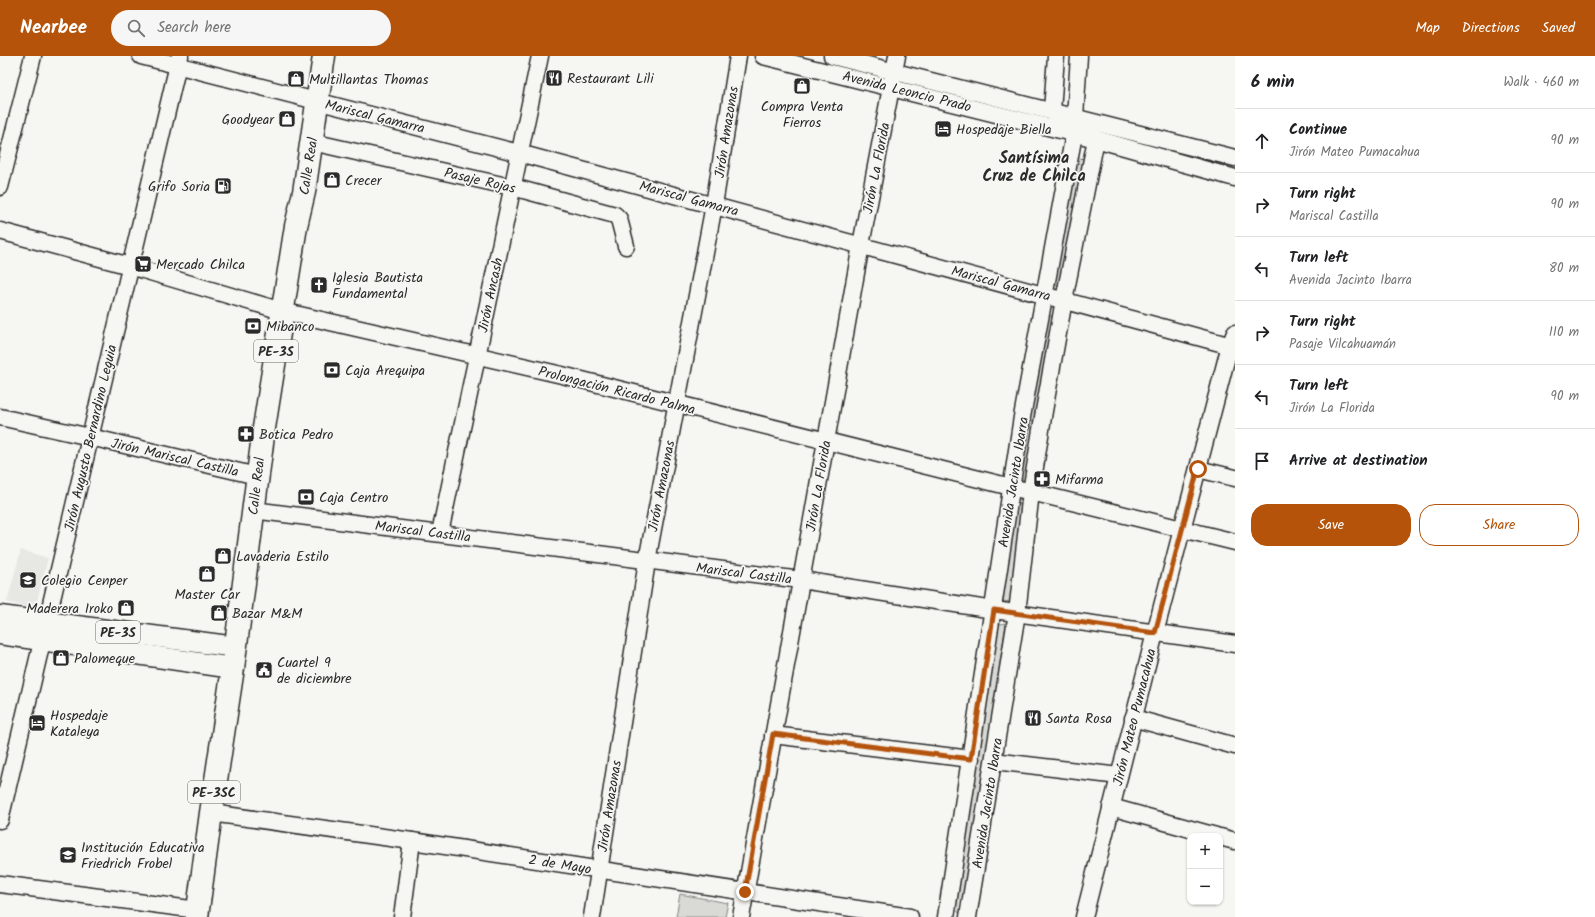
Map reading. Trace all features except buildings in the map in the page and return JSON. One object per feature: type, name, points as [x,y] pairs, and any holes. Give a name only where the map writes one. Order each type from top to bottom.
[{"type":"highway","name":"Calle Real","points":[[198,914],[211,813],[235,658],[257,476],[282,311],[312,142],[324,56]]},
{"type":"main road","name":"PE-3S","points":[[0,616],[44,631],[235,658]]},
{"type":"main road","name":"PE-3S","points":[[0,634],[44,631]]},
{"type":"street","points":[[0,187],[34,56]]},
{"type":"street","name":"Mariscal Gamarra","points":[[140,56],[178,61],[318,102],[519,153],[1044,295],[1233,342]]},
{"type":"street","name":"Jirón Ancash","points":[[440,534],[540,56]]},
{"type":"street","name":"Jirón Amazonas","points":[[592,917],[647,561],[714,205],[738,56]]},
{"type":"street","name":"Avenida Leoncio Prado","points":[[763,56],[1096,139],[1235,178]]},
{"type":"street","name":"Avenida Leoncio Prado","points":[[832,56],[895,64],[1052,111],[1235,158]]},
{"type":"street","points":[[1056,56],[1052,111],[1074,134]]},
{"type":"street","points":[[1078,56],[1075,117],[1096,139]]},
{"type":"street","name":"Jirón Augusto Bernardino Leguia","points":[[0,820],[178,61]]},
{"type":"street","name":"Jirón La Florida","points":[[741,917],[861,245],[892,87],[895,64]]},
{"type":"street","name":"Avenida Jacinto Ibarra","points":[[946,917],[994,610],[1011,487],[1044,295],[1074,134]]},
{"type":"street","name":"Avenida Jacinto Ibarra","points":[[968,917],[1017,613],[1031,492],[1044,411],[1096,139]]},
{"type":"street","name":"Pasaje Rojas","points":[[312,142],[512,187],[615,215],[619,219],[626,246]]},
{"type":"street","name":"Prolongación Ricardo Palma","points":[[0,231],[130,266],[282,311],[562,375],[826,442],[1235,542]]},
{"type":"street","name":"Jirón Mateo Pumacahua","points":[[1084,917],[1155,633],[1233,342]]},
{"type":"street","name":"Jirón Mariscal Castilla","points":[[0,417],[257,476]]},
{"type":"street","points":[[1198,469],[1235,478]]},
{"type":"street","name":"Mariscal Castilla","points":[[253,510],[801,580],[994,610],[1235,644]]},
{"type":"street","points":[[1134,718],[1235,746]]},
{"type":"street","points":[[773,734],[971,759]]},
{"type":"street","points":[[994,761],[1119,776]]},
{"type":"street","points":[[1111,807],[1205,833]]},
{"type":"street","name":"2 de Mayo","points":[[211,813],[412,841],[910,917]]},
{"type":"street","points":[[1223,838],[1235,841]]},
{"type":"street","points":[[402,917],[412,841]]},
{"type":"street","points":[[0,884],[198,914]]},
{"type":"shaded area","points":[[1077,158],[1087,159],[1061,285],[1050,284]]},
{"type":"shaded area","points":[[1056,311],[1028,480],[1019,480],[1044,323]]},
{"type":"shaded area","points":[[1013,496],[1023,500],[1011,601],[1003,602],[1005,557]]},
{"type":"shaded area","name":"Colegio Cenper","points":[[21,550],[48,558],[35,609],[7,602]]},
{"type":"shaded area","points":[[1006,623],[962,915],[954,909],[995,625]]},
{"type":"shaded area","points":[[680,894],[728,903],[725,917],[676,917]]},
{"type":"place","name":"Restaurant Lili","points":[[554,78]]},
{"type":"place","name":"Multillantas Thomas","points":[[296,79]]},
{"type":"place","name":"Compra Venta Fierros","points":[[802,86]]},
{"type":"place","name":"Goodyear","points":[[287,119]]},
{"type":"place","name":"Hospedaje Biella","points":[[943,129]]},
{"type":"place","name":"Crecer","points":[[332,180]]},
{"type":"place","name":"Grifo Soria","points":[[223,186]]},
{"type":"place","name":"Mercado Chilca","points":[[143,264]]},
{"type":"place","name":"Iglesia Bautista Fundamental","points":[[319,285]]},
{"type":"place","name":"Mibanco","points":[[253,326]]},
{"type":"place","name":"Caja Arequipa","points":[[332,370]]},
{"type":"place","name":"Botica Pedro","points":[[246,434]]},
{"type":"place","name":"Mifarma","points":[[1042,479]]},
{"type":"place","name":"Caja Centro","points":[[306,497]]},
{"type":"place","name":"Lavaderia Estilo","points":[[223,556]]},
{"type":"place","name":"Master Car","points":[[207,574]]},
{"type":"place","name":"Colegio Cenper","points":[[28,580]]},
{"type":"place","name":"Maderera Iroko","points":[[126,608]]},
{"type":"place","name":"Bazar M&M","points":[[219,613]]},
{"type":"place","name":"Palomeque","points":[[61,658]]},
{"type":"place","name":"Cuartel 9 de diciembre","points":[[264,670]]},
{"type":"place","name":"Santa Rosa","points":[[1033,718]]},
{"type":"place","name":"Hospedaje Kataleya","points":[[37,723]]},
{"type":"place","name":"Institución Educativa Friedrich Frobel","points":[[68,855]]},
{"type":"district","name":"Santísima Cruz de Chilca","points":[[1034,166]]},
{"type":"route","points":[[745,892],[773,734],[971,759],[994,610],[1155,633],[1198,469]]}]
